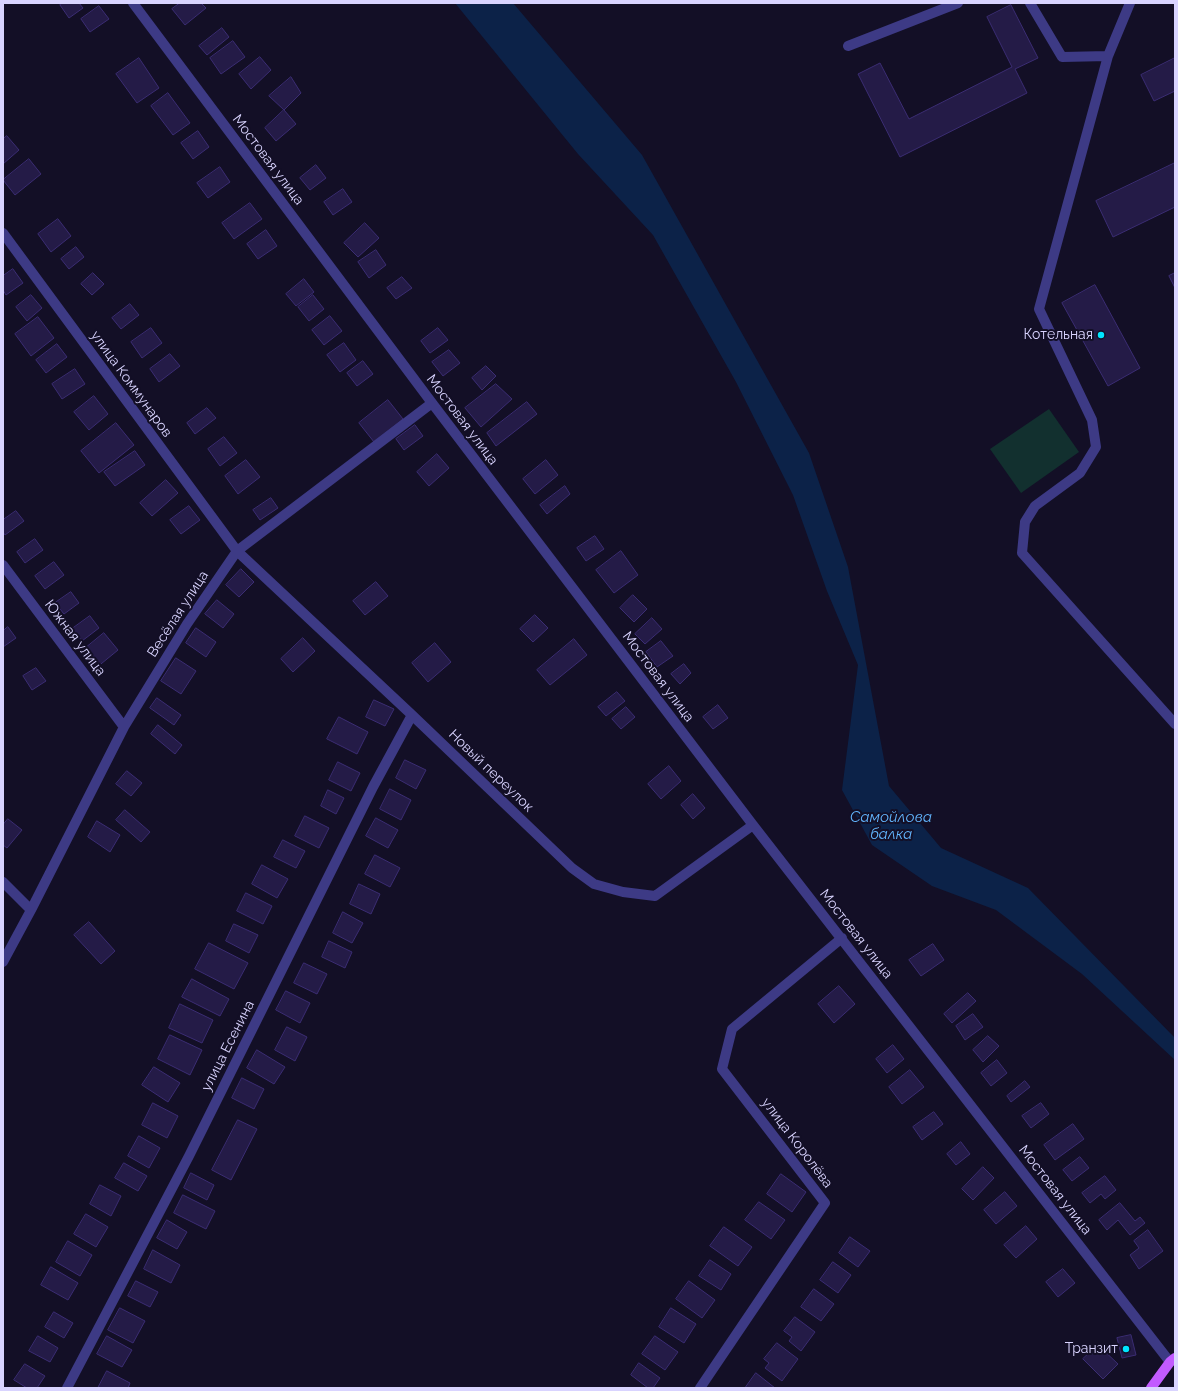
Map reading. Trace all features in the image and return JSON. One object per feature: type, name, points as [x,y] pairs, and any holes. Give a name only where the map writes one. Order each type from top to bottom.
[{"type":"main road","points":[[1151,1388],[1172,1360]]},
{"type":"street","name":"Мостовая улица","points":[[133,3],[432,403],[753,825],[1172,1360]]},
{"type":"street","points":[[848,46],[958,3]]},
{"type":"street","points":[[1030,3],[1062,57],[1108,56]]},
{"type":"street","points":[[1130,3],[1108,56],[1038,309],[1092,420],[1096,447],[1080,473],[1035,506],[1025,522],[1022,553],[1175,724]]},
{"type":"street","name":"улица Коммунаров","points":[[3,233],[237,551]]},
{"type":"street","name":"Весёлая улица","points":[[3,962],[124,727],[187,624],[237,551],[432,403]]},
{"type":"street","name":"Новый переулок","points":[[237,551],[572,868],[594,884],[623,892],[655,896],[753,825]]},
{"type":"street","name":"Южная улица","points":[[3,565],[124,727]]},
{"type":"street","name":"улица Есенина","points":[[67,1388],[189,1156],[373,788],[412,715]]},
{"type":"street","points":[[3,882],[31,910]]},
{"type":"street","name":"улица Королёва","points":[[700,1388],[825,1203],[722,1069],[732,1029],[842,938]]},
{"type":"green space","points":[[1049,409],[1079,452],[1021,493],[990,449]]},
{"type":"water","name":"Самойлова балка","points":[[455,3],[513,3],[642,155],[809,453],[848,567],[889,786],[941,848],[1028,888],[1175,1038],[1175,1060],[1082,974],[996,910],[932,886],[872,845],[842,790],[858,665],[827,591],[793,495],[736,382],[653,235],[578,154]]},
{"type":"building","points":[[63,3],[79,3],[83,8],[69,18],[60,5]]},
{"type":"building","points":[[180,3],[201,3],[206,8],[185,25],[172,9]]},
{"type":"building","points":[[1011,5],[1038,58],[1015,69],[1027,93],[900,157],[858,74],[880,63],[909,119],[1012,67],[987,17]]},
{"type":"building","points":[[99,6],[109,19],[90,32],[81,19]]},
{"type":"building","points":[[222,28],[229,37],[207,55],[199,46]]},
{"type":"building","points":[[233,41],[245,57],[221,74],[210,58]]},
{"type":"building","points":[[260,57],[271,70],[251,89],[239,74]]},
{"type":"building","points":[[139,58],[159,88],[137,103],[116,74]]},
{"type":"building","points":[[1175,58],[1175,91],[1154,101],[1141,75]]},
{"type":"building","points":[[291,77],[301,93],[284,110],[269,96]]},
{"type":"building","points":[[168,93],[190,123],[173,135],[151,106]]},
{"type":"building","points":[[284,110],[296,124],[276,141],[265,128]]},
{"type":"building","points":[[198,131],[209,147],[193,159],[181,143]]},
{"type":"building","points":[[7,136],[19,150],[3,164],[3,139]]},
{"type":"building","points":[[29,159],[41,174],[15,195],[3,180]]},
{"type":"building","points":[[1175,163],[1175,207],[1113,237],[1096,201]]},
{"type":"building","points":[[316,165],[326,178],[310,190],[300,178]]},
{"type":"building","points":[[220,167],[230,182],[208,198],[197,183]]},
{"type":"building","points":[[343,189],[352,202],[333,215],[324,202]]},
{"type":"building","points":[[250,203],[262,219],[234,239],[222,223]]},
{"type":"building","points":[[58,219],[71,236],[51,252],[38,234]]},
{"type":"building","points":[[365,223],[379,238],[358,257],[344,243]]},
{"type":"building","points":[[266,230],[277,246],[258,259],[247,244]]},
{"type":"building","points":[[76,247],[84,257],[69,269],[61,259]]},
{"type":"building","points":[[376,250],[386,265],[369,278],[358,262]]},
{"type":"building","points":[[13,269],[23,283],[6,295],[3,290],[3,276]]},
{"type":"building","points":[[93,273],[104,284],[92,295],[81,284]]},
{"type":"building","points":[[1175,273],[1175,288],[1169,276]]},
{"type":"building","points":[[402,277],[412,288],[396,299],[387,288]]},
{"type":"building","points":[[304,279],[314,292],[296,306],[286,294]]},
{"type":"building","name":"Котельная","points":[[1095,285],[1140,368],[1108,386],[1062,303]]},
{"type":"building","points":[[31,295],[42,308],[27,321],[16,307]]},
{"type":"building","points":[[313,295],[324,309],[309,321],[298,307]]},
{"type":"building","points":[[130,304],[139,315],[121,329],[112,318]]},
{"type":"building","points":[[330,316],[342,331],[324,345],[312,330]]},
{"type":"building","points":[[38,317],[54,338],[31,356],[15,334]]},
{"type":"building","points":[[151,328],[162,343],[142,358],[131,342]]},
{"type":"building","points":[[438,328],[448,340],[430,353],[421,341]]},
{"type":"building","points":[[344,343],[356,360],[340,372],[327,355]]},
{"type":"building","points":[[57,344],[67,357],[46,373],[36,360]]},
{"type":"building","points":[[449,350],[460,363],[443,376],[432,362]]},
{"type":"building","points":[[170,354],[180,366],[159,382],[150,369]]},
{"type":"building","points":[[363,361],[373,374],[357,386],[347,373]]},
{"type":"building","points":[[486,366],[496,376],[482,390],[472,378]]},
{"type":"building","points":[[75,369],[85,384],[62,399],[52,384]]},
{"type":"building","points":[[496,384],[512,399],[481,427],[465,408]]},
{"type":"building","points":[[94,396],[108,414],[89,430],[74,412]]},
{"type":"building","points":[[388,400],[403,419],[374,442],[359,423]]},
{"type":"building","points":[[527,402],[537,414],[496,446],[487,433]]},
{"type":"building","points":[[207,408],[216,418],[195,434],[187,423]]},
{"type":"building","points":[[116,423],[134,445],[99,473],[81,451]]},
{"type":"building","points":[[415,425],[423,436],[404,450],[396,439]]},
{"type":"building","points":[[224,437],[237,453],[220,466],[208,449]]},
{"type":"building","points":[[135,451],[145,465],[115,486],[104,472]]},
{"type":"building","points":[[437,454],[449,468],[429,486],[417,472]]},
{"type":"building","points":[[246,460],[260,477],[238,494],[225,476]]},
{"type":"building","points":[[546,460],[558,475],[535,494],[523,479]]},
{"type":"building","points":[[166,480],[178,493],[152,516],[140,503]]},
{"type":"building","points":[[565,486],[570,494],[547,514],[540,505]]},
{"type":"building","points":[[271,498],[278,508],[260,520],[253,510]]},
{"type":"building","points":[[189,506],[200,520],[181,534],[170,520]]},
{"type":"building","points":[[16,511],[24,521],[5,535],[3,532],[3,520]]},
{"type":"building","points":[[595,536],[604,549],[586,561],[577,548]]},
{"type":"building","points":[[35,539],[43,550],[25,563],[17,552]]},
{"type":"building","points":[[621,551],[638,575],[614,593],[596,570]]},
{"type":"building","points":[[54,562],[64,575],[45,589],[35,576]]},
{"type":"building","points":[[241,569],[254,582],[239,597],[226,585]]},
{"type":"building","points":[[376,582],[388,596],[365,615],[353,601]]},
{"type":"building","points":[[71,592],[79,603],[64,614],[55,603]]},
{"type":"building","points":[[633,595],[647,609],[634,622],[620,608]]},
{"type":"building","points":[[217,600],[234,614],[223,628],[205,614]]},
{"type":"building","points":[[535,615],[548,628],[533,642],[520,629]]},
{"type":"building","points":[[90,616],[99,628],[82,641],[72,629]]},
{"type":"building","points":[[652,618],[662,629],[645,644],[635,634]]},
{"type":"building","points":[[8,627],[16,638],[3,647],[3,631]]},
{"type":"building","points":[[196,628],[216,642],[206,657],[186,643]]},
{"type":"building","points":[[104,633],[118,650],[96,668],[82,651]]},
{"type":"building","points":[[303,638],[315,651],[293,672],[281,659]]},
{"type":"building","points":[[574,639],[587,655],[550,685],[537,670]]},
{"type":"building","points":[[661,641],[673,656],[657,667],[646,652]]},
{"type":"building","points":[[435,643],[451,662],[428,682],[412,663]]},
{"type":"building","points":[[176,658],[196,671],[181,694],[161,681]]},
{"type":"building","points":[[684,664],[691,673],[680,684],[671,674]]},
{"type":"building","points":[[36,668],[46,681],[32,690],[23,676]]},
{"type":"building","points":[[617,692],[625,701],[606,716],[598,707]]},
{"type":"building","points":[[157,698],[181,715],[174,725],[150,708]]},
{"type":"building","points":[[374,700],[394,709],[385,726],[366,717]]},
{"type":"building","points":[[718,705],[728,718],[713,729],[703,717]]},
{"type":"building","points":[[626,707],[635,717],[621,729],[612,719]]},
{"type":"building","points":[[339,717],[368,732],[357,754],[327,739]]},
{"type":"building","points":[[158,725],[182,745],[175,754],[151,734]]},
{"type":"building","points":[[405,760],[426,770],[416,789],[396,778]]},
{"type":"building","points":[[338,762],[360,773],[351,791],[329,780]]},
{"type":"building","points":[[669,766],[681,781],[661,799],[648,784]]},
{"type":"building","points":[[127,771],[142,783],[131,796],[116,784]]},
{"type":"building","points":[[390,789],[411,800],[401,820],[380,809]]},
{"type":"building","points":[[328,790],[344,798],[336,814],[321,806]]},
{"type":"building","points":[[693,794],[705,808],[693,819],[681,805]]},
{"type":"building","points":[[125,810],[150,832],[141,842],[116,820]]},
{"type":"building","points":[[305,816],[329,828],[319,848],[295,836]]},
{"type":"building","points":[[376,818],[398,830],[388,848],[366,836]]},
{"type":"building","points":[[8,819],[22,830],[7,848],[3,845],[3,825]]},
{"type":"building","points":[[97,821],[120,835],[110,852],[88,837]]},
{"type":"building","points":[[283,840],[305,851],[296,868],[274,857]]},
{"type":"building","points":[[375,855],[400,868],[390,887],[365,874]]},
{"type":"building","points":[[262,865],[288,879],[277,898],[252,884]]},
{"type":"building","points":[[359,884],[380,894],[371,914],[350,904]]},
{"type":"building","points":[[246,893],[272,906],[263,924],[237,911]]},
{"type":"building","points":[[343,912],[363,923],[352,943],[333,933]]},
{"type":"building","points":[[89,922],[115,951],[101,964],[74,935]]},
{"type":"building","points":[[234,924],[258,935],[249,953],[226,941]]},
{"type":"building","points":[[329,941],[352,952],[345,968],[322,957]]},
{"type":"building","points":[[209,943],[248,963],[234,989],[195,969]]},
{"type":"building","points":[[933,944],[944,960],[921,976],[909,960]]},
{"type":"building","points":[[304,963],[327,974],[317,994],[294,983]]},
{"type":"building","points":[[192,979],[229,999],[220,1016],[182,997]]},
{"type":"building","points":[[839,986],[855,1004],[834,1023],[818,1004]]},
{"type":"building","points":[[286,991],[310,1003],[300,1023],[276,1010]]},
{"type":"building","points":[[968,993],[976,1001],[952,1023],[944,1014]]},
{"type":"building","points":[[180,1004],[213,1020],[202,1043],[169,1028]]},
{"type":"building","points":[[973,1014],[983,1027],[965,1040],[956,1026]]},
{"type":"building","points":[[287,1027],[307,1037],[295,1061],[275,1050]]},
{"type":"building","points":[[170,1035],[202,1050],[190,1075],[158,1059]]},
{"type":"building","points":[[988,1036],[999,1046],[983,1062],[973,1050]]},
{"type":"building","points":[[893,1045],[904,1059],[887,1073],[876,1059]]},
{"type":"building","points":[[257,1050],[285,1067],[274,1084],[247,1068]]},
{"type":"building","points":[[997,1060],[1007,1073],[991,1086],[981,1073]]},
{"type":"building","points":[[154,1067],[180,1083],[168,1102],[142,1085]]},
{"type":"building","points":[[910,1070],[924,1087],[902,1104],[889,1087]]},
{"type":"building","points":[[242,1078],[264,1089],[254,1109],[232,1098]]},
{"type":"building","points":[[1025,1081],[1030,1087],[1011,1102],[1007,1096]]},
{"type":"building","points":[[153,1103],[178,1116],[167,1138],[142,1125]]},
{"type":"building","points":[[1041,1103],[1049,1114],[1031,1128],[1022,1116]]},
{"type":"building","points":[[934,1112],[943,1124],[922,1140],[913,1127]]},
{"type":"building","points":[[238,1120],[257,1129],[231,1180],[212,1170]]},
{"type":"building","points":[[1073,1124],[1084,1139],[1055,1160],[1044,1145]]},
{"type":"building","points":[[139,1136],[160,1148],[149,1168],[128,1156]]},
{"type":"building","points":[[961,1142],[970,1154],[956,1165],[947,1154]]},
{"type":"building","points":[[1080,1157],[1089,1168],[1072,1181],[1063,1170]]},
{"type":"building","points":[[124,1163],[147,1176],[138,1191],[115,1178]]},
{"type":"building","points":[[983,1167],[994,1178],[973,1200],[962,1189]]},
{"type":"building","points":[[191,1173],[214,1185],[207,1200],[184,1188]]},
{"type":"building","points":[[781,1174],[806,1192],[792,1212],[767,1194]]},
{"type":"building","points":[[1105,1176],[1116,1190],[1105,1199],[1101,1194],[1090,1203],[1082,1193]]},
{"type":"building","points":[[100,1185],[121,1196],[111,1216],[90,1204]]},
{"type":"building","points":[[1005,1192],[1017,1206],[996,1224],[984,1210]]},
{"type":"building","points":[[183,1195],[215,1211],[206,1229],[174,1213]]},
{"type":"building","points":[[759,1202],[785,1220],[771,1239],[745,1220]]},
{"type":"building","points":[[1120,1203],[1135,1221],[1140,1217],[1145,1223],[1130,1235],[1118,1220],[1107,1230],[1099,1220]]},
{"type":"building","points":[[86,1214],[108,1227],[96,1247],[74,1234]]},
{"type":"building","points":[[167,1220],[187,1232],[177,1249],[157,1238]]},
{"type":"building","points":[[1026,1226],[1037,1239],[1016,1258],[1004,1245]]},
{"type":"building","points":[[724,1227],[752,1247],[738,1266],[710,1246]]},
{"type":"building","points":[[1148,1230],[1163,1251],[1139,1269],[1130,1255],[1139,1248],[1134,1241]]},
{"type":"building","points":[[850,1237],[870,1251],[858,1267],[839,1253]]},
{"type":"building","points":[[68,1241],[92,1255],[80,1276],[56,1262]]},
{"type":"building","points":[[153,1250],[180,1265],[171,1283],[144,1269]]},
{"type":"building","points":[[710,1260],[731,1274],[721,1290],[699,1276]]},
{"type":"building","points":[[833,1262],[851,1275],[838,1293],[820,1280]]},
{"type":"building","points":[[51,1267],[78,1283],[68,1300],[41,1285]]},
{"type":"building","points":[[1063,1269],[1075,1283],[1058,1297],[1046,1282]]},
{"type":"building","points":[[136,1281],[158,1292],[150,1307],[128,1296]]},
{"type":"building","points":[[689,1281],[715,1300],[702,1318],[676,1299]]},
{"type":"building","points":[[814,1289],[834,1304],[821,1321],[801,1307]]},
{"type":"building","points":[[120,1308],[145,1321],[133,1343],[108,1330]]},
{"type":"building","points":[[671,1308],[696,1324],[684,1343],[659,1327]]},
{"type":"building","points":[[54,1312],[73,1323],[64,1338],[45,1327]]},
{"type":"building","points":[[795,1317],[815,1332],[801,1351],[789,1341],[792,1337],[784,1331]]},
{"type":"building","points":[[1131,1335],[1136,1355],[1122,1358],[1117,1338]]},
{"type":"building","points":[[38,1336],[58,1348],[50,1362],[29,1351]]},
{"type":"building","points":[[107,1336],[132,1350],[122,1367],[97,1354]]},
{"type":"building","points":[[655,1336],[678,1352],[665,1370],[642,1354]]},
{"type":"building","points":[[777,1343],[798,1359],[782,1381],[765,1368],[769,1363],[764,1359]]},
{"type":"building","points":[[1098,1345],[1118,1364],[1103,1379],[1083,1359]]},
{"type":"building","points":[[639,1363],[660,1378],[653,1388],[648,1388],[631,1375]]},
{"type":"building","points":[[25,1364],[45,1376],[37,1388],[27,1388],[14,1380]]},
{"type":"building","points":[[107,1371],[130,1383],[128,1388],[98,1388]]},
{"type":"building","points":[[756,1373],[775,1388],[746,1387]]},
{"type":"place","name":"Котельная","points":[[1101,335]]},
{"type":"place","name":"Транзит","points":[[1126,1349]]}]
